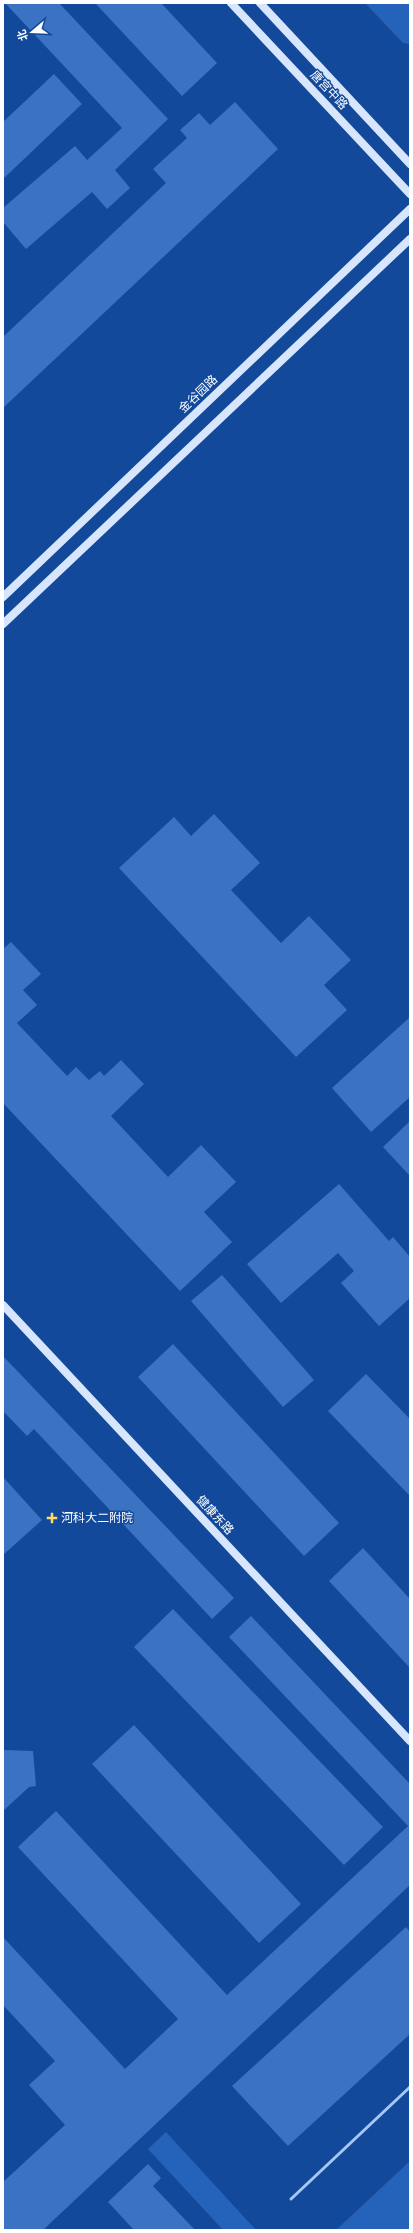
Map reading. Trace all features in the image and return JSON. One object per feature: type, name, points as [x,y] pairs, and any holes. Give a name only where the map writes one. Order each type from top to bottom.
[{"type":"main road","name":"唐宫中路","points":[[232,3],[410,194]]},
{"type":"main road","name":"唐宫中路","points":[[260,3],[410,164]]},
{"type":"main road","name":"金谷园路","points":[[3,597],[410,209]]},
{"type":"main road","points":[[3,624],[410,239]]},
{"type":"main road","name":"健康东路","points":[[3,1305],[410,1741]]},
{"type":"lane","points":[[292,2198],[410,2087]]},
{"type":"shaded area","points":[[365,3],[410,3],[410,44],[403,43]]},
{"type":"shaded area","points":[[166,2132],[256,2230],[223,2230],[148,2149]]},
{"type":"shaded area","points":[[410,2161],[410,2230],[336,2230]]},
{"type":"building","points":[[5,3],[59,3],[168,119],[115,170],[130,188],[107,209],[92,192],[26,249],[3,222],[3,208],[75,146],[87,160],[122,128]]},
{"type":"building","points":[[95,3],[161,3],[217,63],[182,96]]},
{"type":"building","points":[[54,74],[82,104],[3,179],[3,122]]},
{"type":"building","points":[[235,102],[278,149],[3,408],[3,337],[166,183],[153,169],[187,138],[180,130],[199,113],[210,125]]},
{"type":"building","points":[[214,814],[260,863],[231,890],[281,943],[309,916],[351,960],[324,985],[347,1010],[296,1057],[119,868],[174,817],[191,836]]},
{"type":"building","points":[[11,942],[41,974],[23,990],[37,1005],[17,1023],[67,1076],[76,1067],[89,1080],[100,1071],[104,1076],[121,1060],[144,1084],[111,1116],[168,1177],[201,1145],[236,1182],[204,1212],[232,1242],[180,1291],[3,1103],[3,949]]},
{"type":"building","points":[[410,1017],[410,1097],[371,1132],[332,1088]]},
{"type":"building","points":[[410,1121],[410,1176],[383,1147]]},
{"type":"building","points":[[339,1184],[389,1241],[393,1237],[410,1257],[410,1298],[379,1326],[341,1283],[354,1271],[338,1253],[281,1303],[247,1264]]},
{"type":"building","points":[[222,1275],[314,1380],[283,1407],[191,1301]]},
{"type":"building","points":[[173,1344],[339,1523],[304,1556],[138,1377]]},
{"type":"building","points":[[3,1356],[234,1598],[212,1619],[34,1429],[27,1436],[3,1411]]},
{"type":"building","points":[[366,1374],[410,1419],[410,1496],[328,1411]]},
{"type":"building","points":[[3,1477],[42,1520],[3,1555]]},
{"type":"building","points":[[363,1548],[410,1599],[410,1668],[329,1581]]},
{"type":"building","points":[[173,1609],[383,1827],[344,1865],[134,1647]]},
{"type":"building","points":[[251,1616],[410,1784],[410,1885],[43,2230],[3,2230],[3,2182],[65,2125],[29,2085],[55,2061],[3,2005],[3,1937],[125,2069],[178,2019],[18,1847],[56,1811],[227,1995],[408,1826],[229,1637]]},
{"type":"building","points":[[134,1725],[301,1904],[259,1943],[92,1764]]},
{"type":"building","points":[[3,1750],[33,1751],[36,1786],[29,1787],[3,1811]]},
{"type":"building","points":[[406,1927],[410,1932],[410,2034],[288,2146],[232,2086]]},
{"type":"building","points":[[148,2164],[161,2178],[153,2186],[195,2230],[134,2230],[108,2202]]},
{"type":"place","name":"河科大二附院","points":[[52,1518]]}]
